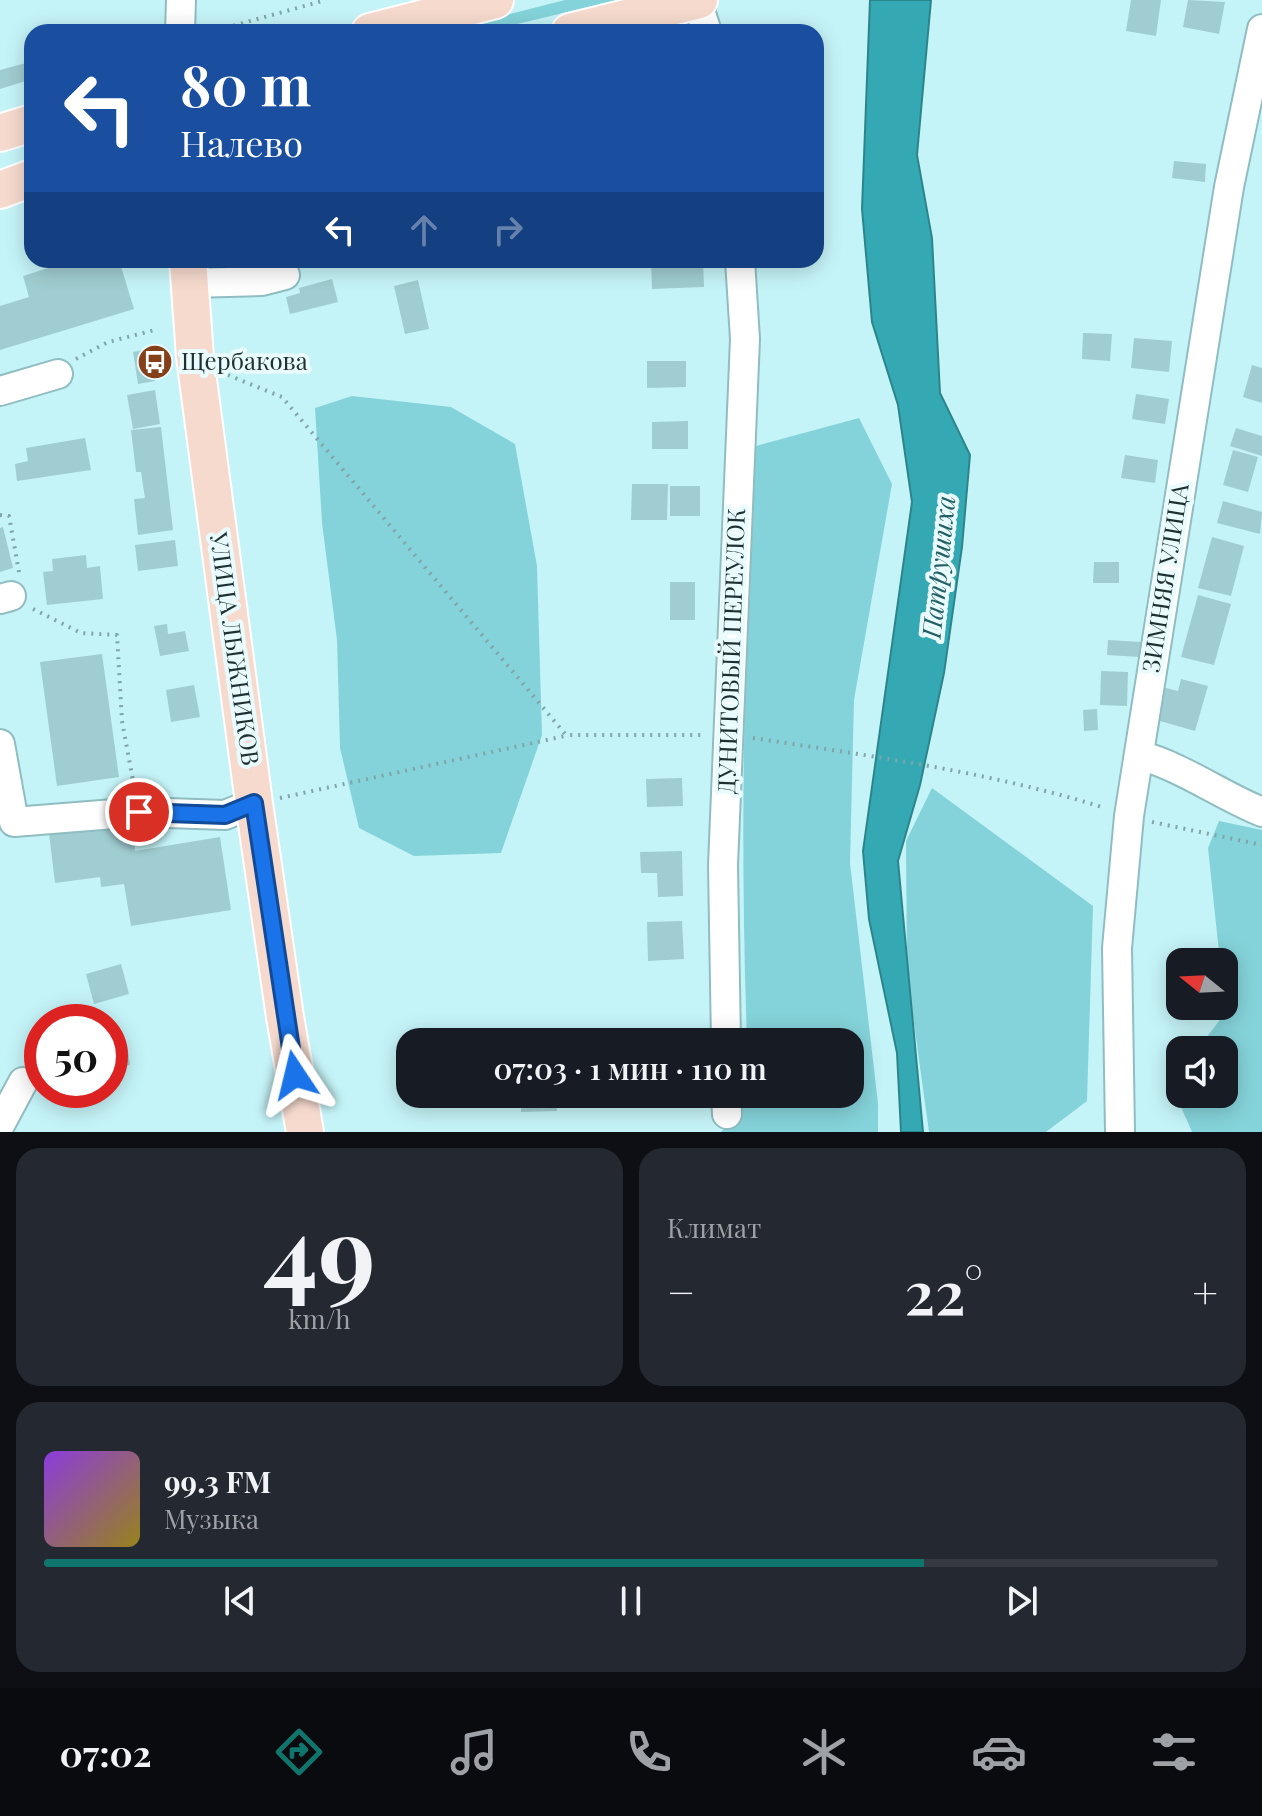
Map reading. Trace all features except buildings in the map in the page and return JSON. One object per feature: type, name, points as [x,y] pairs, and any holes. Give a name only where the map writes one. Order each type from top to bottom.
[{"type":"main road","points":[[401,24],[495,0]]},
{"type":"main road","points":[[602,24],[698,0]]},
{"type":"main road","points":[[0,133],[24,126]]},
{"type":"main road","points":[[0,190],[24,181]]},
{"type":"main road","name":"УЛИЦА ЛЫЖНИКОВ","points":[[189,271],[195,357],[254,803],[305,1132]]},
{"type":"street","points":[[180,24],[181,0]]},
{"type":"street","points":[[698,0],[705,24]]},
{"type":"street","name":"ЗИМНЯЯ УЛИЦА","points":[[1120,1132],[1117,948],[1129,816],[1229,187],[1262,29]]},
{"type":"street","name":"ДУНИТОВЫЙ ПЕРЕУЛОК","points":[[726,1028],[723,865],[745,339],[741,268]]},
{"type":"street","points":[[189,271],[262,281],[285,275]]},
{"type":"street","points":[[0,391],[58,374]]},
{"type":"street","points":[[0,744],[14,822],[139,812],[225,815],[254,803]]},
{"type":"street","points":[[1139,755],[1164,762],[1225,797],[1262,812]]},
{"type":"street","points":[[0,1125],[23,1082]]},
{"type":"path","points":[[240,24],[326,0]]},
{"type":"path","points":[[58,374],[86,352],[108,342],[155,330]]},
{"type":"path","points":[[214,369],[282,397],[566,735]]},
{"type":"path","points":[[0,515],[9,516],[10,590],[52,621],[81,633],[117,635],[122,721],[139,812]]},
{"type":"path","points":[[254,803],[566,735],[728,735],[941,768],[1052,791],[1129,816],[1262,845]]},
{"type":"shaded area","points":[[565,0],[617,0],[517,24],[470,24]]},
{"type":"shaded area","points":[[352,396],[451,407],[515,444],[537,566],[542,735],[501,853],[414,856],[359,828],[340,748],[337,640],[322,523],[315,408]]},
{"type":"shaded area","points":[[859,418],[892,484],[854,700],[850,863],[878,1103],[878,1132],[721,1132],[730,1122],[735,1108],[864,1108],[864,1028],[747,1028],[744,744],[756,446]]},
{"type":"shaded area","points":[[932,788],[1093,906],[1087,1101],[1046,1132],[929,1132],[907,973],[906,841]]},
{"type":"shaded area","points":[[1219,821],[1262,830],[1262,1132],[1192,1132],[1182,1108],[1238,1108],[1238,1036],[1208,1036],[1220,1020],[1238,1020],[1238,948],[1219,948],[1208,848]]},
{"type":"water","name":"Патрушиха","points":[[870,0],[931,0],[917,155],[932,238],[940,393],[970,455],[962,547],[944,673],[920,785],[898,861],[923,1132],[901,1132],[897,1053],[869,919],[863,851],[912,502],[898,405],[872,322],[862,209]]},
{"type":"place","name":"Щербакова","points":[[155,362]]},
{"type":"route","points":[[139,812],[225,815],[254,803],[295,1075]]}]
